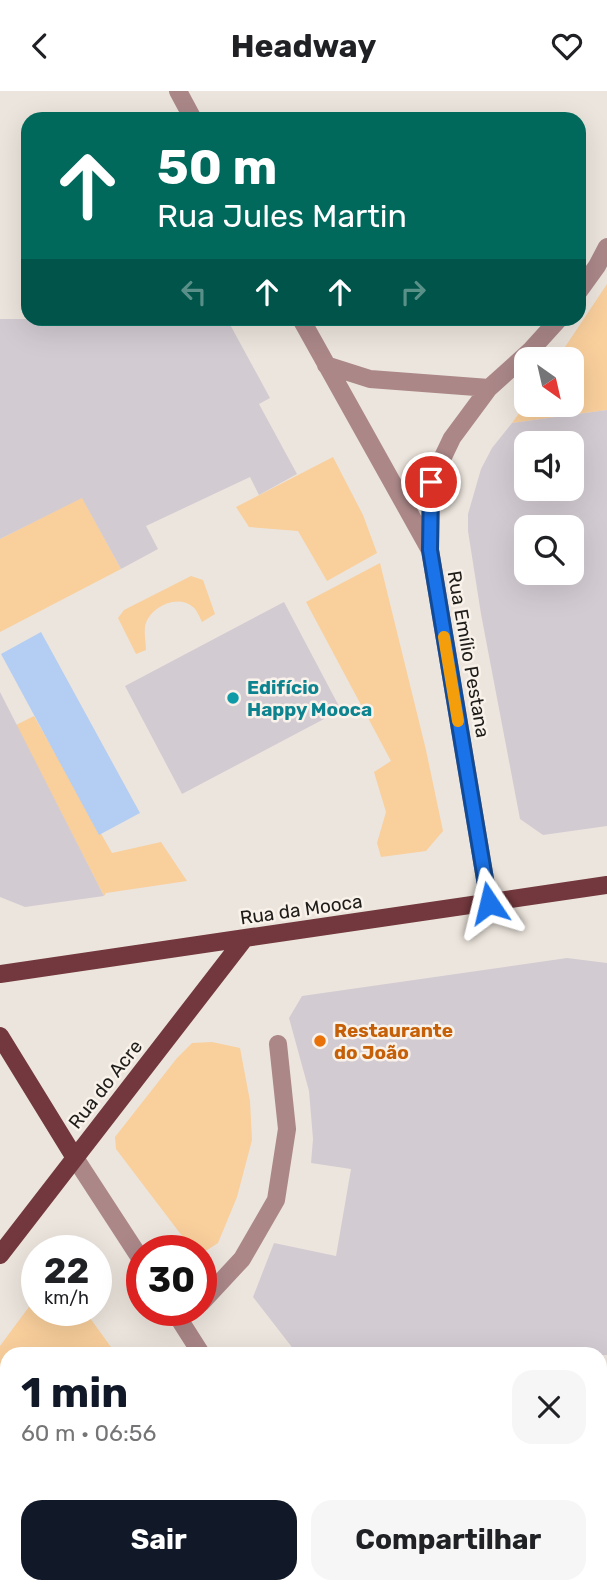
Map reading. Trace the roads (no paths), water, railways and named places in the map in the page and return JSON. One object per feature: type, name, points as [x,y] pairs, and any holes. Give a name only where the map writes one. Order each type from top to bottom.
[{"type":"main road","name":"Rua da Mooca","points":[[0,974],[607,885]]},
{"type":"main road","name":"Rua do Acre","points":[[0,1255],[245,938]]},
{"type":"main road","points":[[0,1036],[75,1158]]},
{"type":"street","points":[[178,91],[189,112]]},
{"type":"street","points":[[586,282],[607,247]]},
{"type":"street","name":"Rua Emílio Pestana","points":[[305,326],[430,550],[489,903]]},
{"type":"street","points":[[430,550],[431,482],[452,438],[489,388],[530,351],[553,326]]},
{"type":"street","points":[[326,365],[370,379],[489,388]]},
{"type":"street","points":[[217,1286],[242,1259],[276,1200],[287,1129],[278,1044]]},
{"type":"street","points":[[75,1158],[126,1236]]},
{"type":"street","points":[[188,1326],[198,1347]]},
{"type":"water","points":[[41,632],[140,813],[99,835],[1,654]]},
{"type":"place","name":"Edifício Happy Mooca","points":[[233,698]]},
{"type":"place","name":"Restaurante do João","points":[[320,1041]]}]
